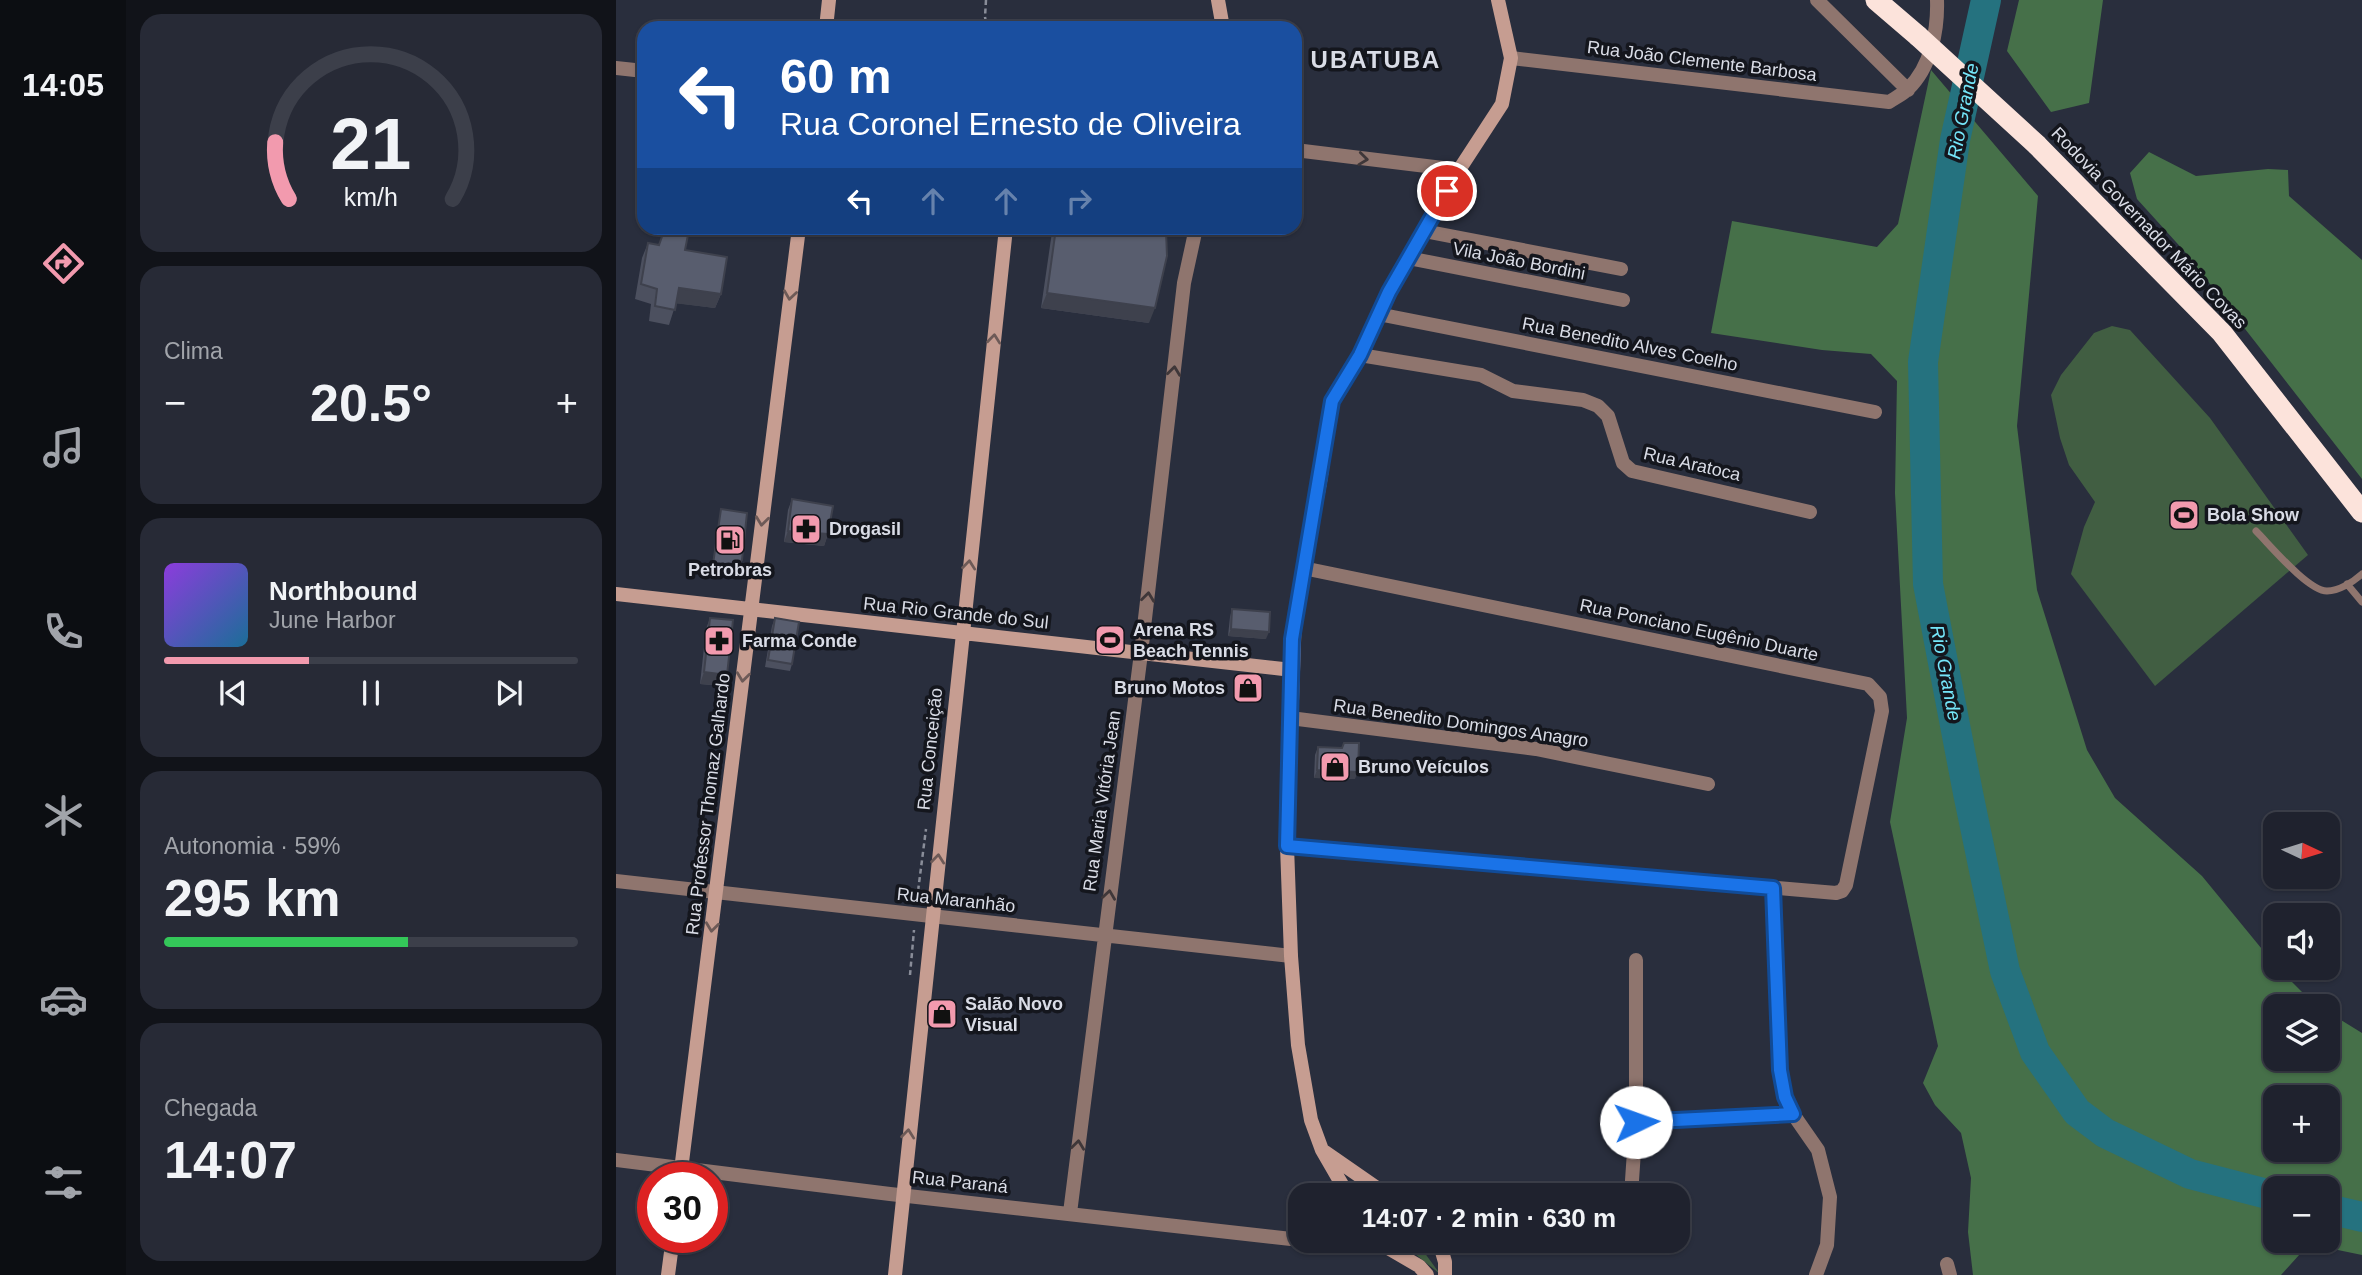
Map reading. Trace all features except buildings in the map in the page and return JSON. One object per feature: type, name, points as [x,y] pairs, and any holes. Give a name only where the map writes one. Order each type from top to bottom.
[{"type":"highway","name":"Rodovia Governador Mário Covas","points":[[1876,0],[2037,145],[2222,333],[2362,513]]},
{"type":"street","points":[[827,21],[829,0]]},
{"type":"street","points":[[1218,0],[1222,21]]},
{"type":"street","points":[[1341,1183],[1322,1150],[1311,1120],[1298,1045],[1287,846],[1295,614],[1332,401],[1360,355],[1408,258],[1459,170],[1502,104],[1511,58],[1498,0]]},
{"type":"street","points":[[1817,0],[1908,90],[1924,68],[1938,23],[1937,0]]},
{"type":"street","name":"Rua João Clemente Barbosa","points":[[1511,58],[1889,102],[1908,90]]},
{"type":"street","points":[[616,68],[637,70]]},
{"type":"street","points":[[1302,151],[1459,170]]},
{"type":"street","name":"Vila João Bordini","points":[[1424,231],[1621,269]]},
{"type":"street","name":"Rua Professor Thomaz Galhardo","points":[[682,1162],[798,235]]},
{"type":"street","name":"Rua Conceição","points":[[895,1275],[1005,235]]},
{"type":"street","name":"Rua Maria Vitória Jean","points":[[1070,1213],[1142,653],[1184,283],[1194,235]]},
{"type":"street","name":"Vila João Bordini","points":[[1408,258],[1623,300]]},
{"type":"street","name":"Rua Benedito Alves Coelho","points":[[1378,314],[1875,412]]},
{"type":"street","name":"Rua Aratoca","points":[[1360,355],[1480,375],[1513,391],[1584,400],[1598,406],[1608,416],[1623,463],[1632,471],[1810,512]]},
{"type":"street","name":"Rua Ponciano Eugênio Duarte","points":[[1304,568],[1868,684],[1881,697],[1882,710],[1846,885],[1842,891],[1836,893],[1773,888]]},
{"type":"street","name":"Rua Rio Grande do Sul","points":[[616,594],[1292,670]]},
{"type":"street","name":"Rua Benedito Domingos Anagro","points":[[1290,718],[1536,749],[1708,784]]},
{"type":"street","points":[[1287,846],[1773,888],[1780,1070],[1785,1097],[1793,1114],[1818,1150],[1830,1197],[1827,1245],[1816,1275]]},
{"type":"street","name":"Rua Maranhão","points":[[616,881],[1291,956]]},
{"type":"street","points":[[1632,1183],[1636,1122],[1636,960]]},
{"type":"street","points":[[1636,1122],[1793,1114]]},
{"type":"street","points":[[1322,1150],[1370,1183]]},
{"type":"street","name":"Rua Paraná","points":[[616,1160],[637,1164]]},
{"type":"street","name":"Rua Paraná","points":[[728,1178],[1288,1239]]},
{"type":"street","points":[[668,1275],[671,1253]]},
{"type":"street","points":[[1397,1253],[1419,1266],[1427,1275]]},
{"type":"street","points":[[1442,1253],[1445,1275]]},
{"type":"lane","points":[[2256,531],[2312,586],[2325,592],[2338,589],[2362,575]]},
{"type":"lane","points":[[2347,584],[2362,602]]},
{"type":"path","points":[[986,0],[986,21]]},
{"type":"green space","points":[[2019,0],[2103,0],[2089,103],[2051,112],[2007,51]]},
{"type":"green space","points":[[1931,70],[2038,196],[2017,426],[2037,590],[2087,750],[2115,798],[2202,876],[2263,950],[2263,980],[2290,980],[2304,994],[2263,994],[2263,1071],[2340,1071],[2340,1019],[2362,1033],[2362,1255],[2340,1250],[2340,1176],[2263,1176],[2263,1253],[2301,1253],[2281,1275],[1973,1275],[1968,1232],[1971,1178],[1961,1133],[1935,1105],[1923,1083],[1938,1046],[1890,822],[1907,718],[1895,493],[1897,381],[1871,354],[1822,350],[1711,333],[1732,221],[1877,247],[1898,224]]},
{"type":"green space","points":[[2149,152],[2196,176],[2268,169],[2288,170],[2289,196],[2362,260],[2362,479],[2185,252],[2137,199],[2130,173]]},
{"type":"green space","name":"Bola Show","points":[[2112,326],[2130,330],[2210,418],[2308,555],[2155,686],[2071,574],[2084,527],[2095,502],[2069,465],[2051,395],[2061,375],[2094,333]]},
{"type":"green space","points":[[1414,1253],[1425,1253],[1440,1274]]},
{"type":"waterway","name":"Rio Grande","points":[[1986,0],[1955,140],[1923,362],[1928,584],[2005,971],[2035,1052],[2077,1112],[2105,1133],[2190,1174],[2263,1193]]},
{"type":"waterway","name":"Rio Grande","points":[[2340,1212],[2362,1217]]},
{"type":"place","name":"Bola Show","points":[[2184,515]]},
{"type":"place","name":"Drogasil","points":[[806,529]]},
{"type":"place","name":"Petrobras","points":[[730,540]]},
{"type":"place","name":"Arena RS Beach Tennis","points":[[1110,640]]},
{"type":"place","name":"Farma Conde","points":[[719,641]]},
{"type":"place","name":"Bruno Motos","points":[[1248,688]]},
{"type":"place","name":"Bruno Veículos","points":[[1335,767]]},
{"type":"place","name":"Salão Novo Visual","points":[[942,1014]]},
{"type":"district","name":"UBATUBA","points":[[1376,59]]},
{"type":"route","points":[[1447,191],[1389,292],[1360,355],[1332,401],[1292,639],[1287,846],[1773,888],[1780,1070],[1785,1097],[1793,1114],[1636,1122]]}]
